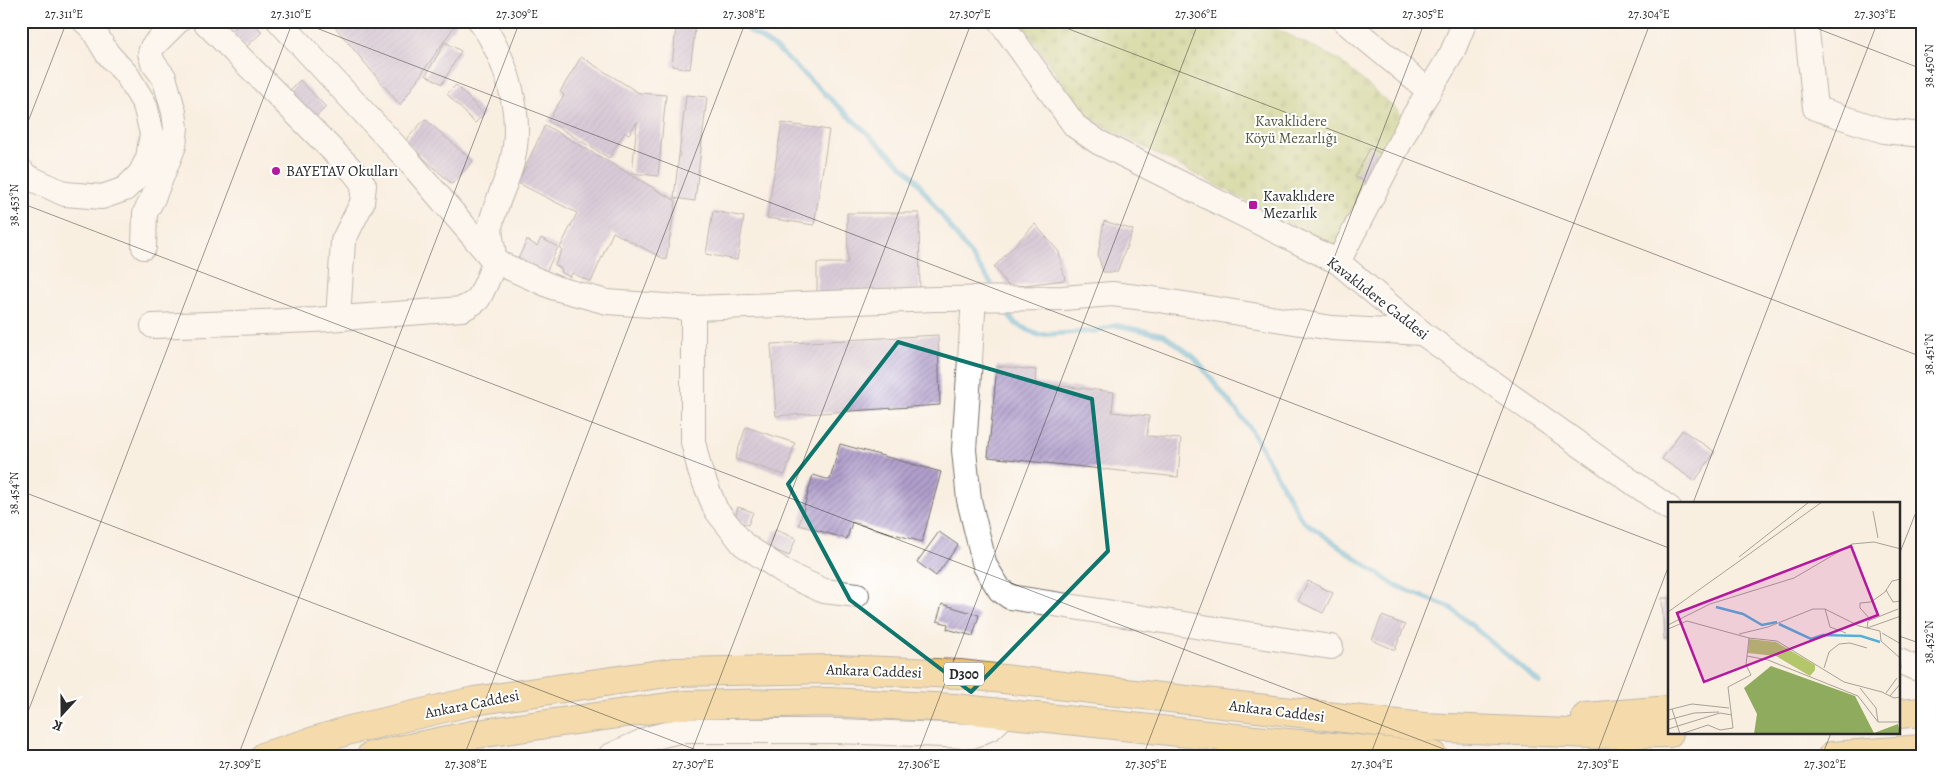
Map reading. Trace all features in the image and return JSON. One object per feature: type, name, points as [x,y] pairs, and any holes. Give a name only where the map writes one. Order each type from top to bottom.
[{"type":"highway","name":"Ankara Caddesi","points":[[265,756],[350,730],[474,700],[674,672],[836,669],[960,674],[1422,728],[1594,734],[1668,733]]},
{"type":"highway","name":"Ankara Caddesi","points":[[371,756],[476,734],[682,705],[828,702],[954,708],[1254,740],[1433,756]]},
{"type":"highway","points":[[1422,728],[1668,710]]},
{"type":"highway","points":[[1900,714],[1922,712]]},
{"type":"highway","points":[[1832,756],[1922,749]]},
{"type":"street","points":[[21,170],[26,176],[65,194],[102,198],[125,189],[140,174],[148,158],[152,134],[145,105],[127,75],[107,53],[92,28],[84,21]]},
{"type":"street","points":[[144,247],[146,213],[174,146],[176,128],[174,112],[164,77],[153,63],[150,53],[152,47],[178,21]]},
{"type":"street","points":[[204,21],[354,171],[364,185],[362,203],[343,241],[338,318]]},
{"type":"street","points":[[279,21],[401,153],[494,261],[555,288],[607,302],[693,308],[974,298],[1063,298],[1112,294],[1332,328],[1422,333]]},
{"type":"street","points":[[153,326],[338,318],[462,308],[470,306],[478,299],[494,261],[490,236],[492,223],[513,161],[516,128],[510,91],[503,66],[492,38],[480,21]]},
{"type":"street","name":"Kavaklıdere Caddesi","points":[[1000,21],[1075,126],[1098,142],[1338,262],[1422,333],[1668,507]]},
{"type":"street","points":[[1344,21],[1429,91]]},
{"type":"street","points":[[1338,262],[1412,119],[1452,53],[1465,21]]},
{"type":"street","points":[[1806,21],[1815,108],[1884,131],[1922,135]]},
{"type":"street","points":[[974,298],[964,450],[969,500],[985,566],[1000,590],[1010,597],[1331,647]]},
{"type":"street","points":[[693,308],[693,442],[700,471],[716,510],[743,544],[789,574],[824,591],[857,596]]},
{"type":"street","points":[[1900,661],[1915,668],[1922,667]]},
{"type":"street","points":[[610,756],[650,738],[679,731],[836,731],[972,736],[991,728],[1006,714]]},
{"type":"highlighted area","points":[[898,342],[1092,399],[1108,551],[971,692],[850,600],[788,484]]},
{"type":"green space","name":"Kavaklıdere Köyü Mezarlığı","points":[[1020,21],[1237,21],[1277,29],[1339,60],[1405,117],[1341,251],[1085,116]]},
{"type":"building","points":[[242,21],[252,21],[262,32],[246,47],[231,32]]},
{"type":"building","points":[[330,21],[458,21],[400,105]]},
{"type":"building","points":[[676,28],[695,30],[690,69],[672,66]]},
{"type":"building","points":[[445,42],[461,51],[442,84],[426,75]]},
{"type":"building","points":[[581,57],[639,93],[666,95],[658,176],[632,173],[637,122],[629,134],[625,132],[609,158],[548,121],[564,95],[560,92]]},
{"type":"building","points":[[300,80],[326,107],[311,121],[285,95]]},
{"type":"building","points":[[456,85],[484,114],[475,123],[447,94]]},
{"type":"building","points":[[686,95],[707,97],[695,201],[674,198]]},
{"type":"building","points":[[425,119],[473,161],[452,184],[405,141]]},
{"type":"building","points":[[782,123],[829,130],[814,225],[767,218]]},
{"type":"building","points":[[545,125],[676,201],[666,260],[613,232],[591,282],[572,273],[570,277],[561,272],[562,269],[555,265],[562,250],[560,248],[577,213],[518,183]]},
{"type":"building","points":[[1370,148],[1384,155],[1370,184],[1355,177]]},
{"type":"building","points":[[713,211],[744,217],[737,260],[706,254]]},
{"type":"building","points":[[847,213],[919,213],[920,293],[817,294],[817,263],[848,263]]},
{"type":"building","points":[[1104,221],[1133,230],[1117,272],[1103,272],[1098,255]]},
{"type":"building","points":[[1035,224],[1059,252],[1065,280],[1009,287],[994,267]]},
{"type":"building","points":[[541,238],[558,247],[546,272],[518,259],[527,240],[537,246]]},
{"type":"building","points":[[938,335],[940,405],[776,416],[771,344]]},
{"type":"building","points":[[997,366],[1036,370],[1035,383],[1114,392],[1112,412],[1149,416],[1147,436],[1181,439],[1178,477],[988,457]]},
{"type":"building","points":[[746,427],[795,443],[785,475],[735,459]]},
{"type":"building","points":[[1682,430],[1715,452],[1695,481],[1662,459]]},
{"type":"building","points":[[840,444],[941,472],[922,542],[852,522],[847,539],[799,525],[813,475],[830,480]]},
{"type":"building","points":[[738,507],[753,512],[748,525],[734,520]]},
{"type":"building","points":[[775,530],[796,538],[789,556],[768,547]]},
{"type":"building","points":[[939,532],[958,545],[936,576],[917,562]]},
{"type":"building","points":[[1308,581],[1333,593],[1323,613],[1298,601]]},
{"type":"building","points":[[1662,598],[1668,598],[1668,638],[1664,639]]},
{"type":"building","points":[[942,604],[979,615],[973,636],[947,629],[948,624],[937,621]]},
{"type":"building","points":[[1382,616],[1405,625],[1395,650],[1372,640]]},
{"type":"waterway","points":[[730,21],[737,23],[776,48],[913,176],[991,283]]},
{"type":"waterway","points":[[1002,307],[1016,324],[1038,335],[1097,331],[1115,325],[1164,335],[1194,357],[1250,428],[1302,520],[1394,585],[1451,608],[1540,683]]},
{"type":"place","name":"BAYETAV Okulları","points":[[276,171]]},
{"type":"place","name":"Kavaklıdere Mezarlık","points":[[1253,205]]}]
